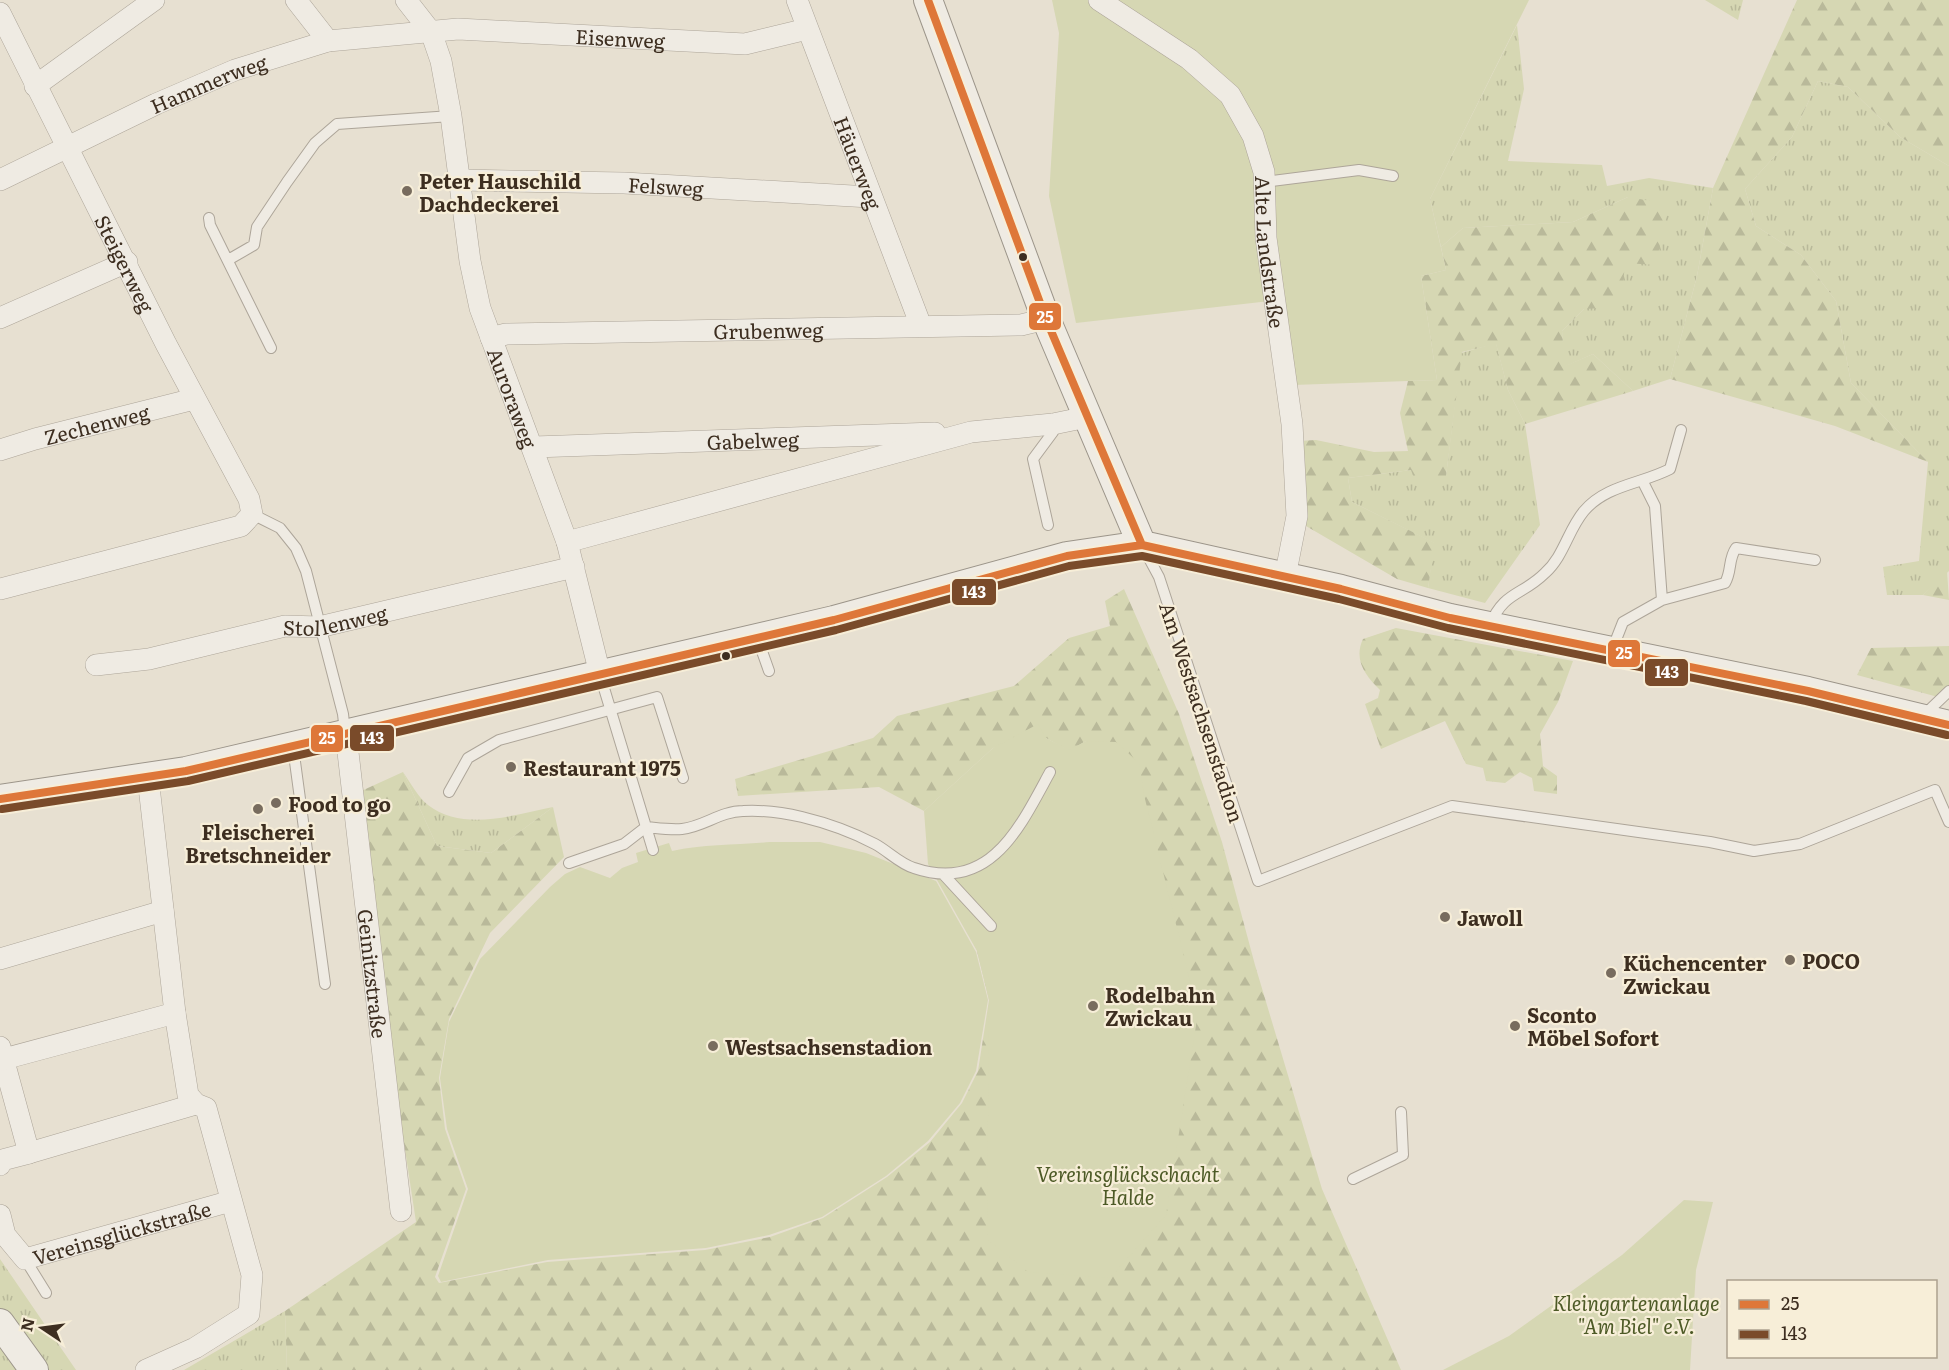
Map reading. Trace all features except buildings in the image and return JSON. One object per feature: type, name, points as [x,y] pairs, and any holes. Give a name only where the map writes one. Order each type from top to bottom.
[{"type":"main road","points":[[928,0],[1046,319],[1142,545]]},
{"type":"main road","points":[[0,799],[148,778],[293,747],[758,638],[962,586],[1067,556],[1142,545],[1489,626],[1612,650],[1935,721]]},
{"type":"main road","points":[[0,1323],[34,1370]]},
{"type":"street","points":[[35,86],[154,0]]},
{"type":"street","points":[[296,0],[328,41]]},
{"type":"street","name":"Auroraweg","points":[[406,0],[431,32],[441,61],[451,116],[470,261],[491,338],[534,447],[567,542],[600,674]]},
{"type":"street","name":"Häuerweg","points":[[797,0],[870,197],[921,326]]},
{"type":"street","name":"Alte Landstraße","points":[[1099,0],[1189,59],[1230,95],[1253,136],[1264,172],[1266,238],[1292,424],[1297,516],[1285,577]]},
{"type":"street","name":"Steigerweg","points":[[0,13],[6,38],[68,148],[194,399],[249,499],[252,514]]},
{"type":"street","name":"Eisenweg","points":[[431,32],[458,29],[745,44],[807,29]]},
{"type":"street","name":"Hammerweg","points":[[0,180],[156,104],[235,70],[328,41],[431,32]]},
{"type":"street","name":"Felsweg","points":[[460,180],[624,183],[870,197]]},
{"type":"street","points":[[0,318],[126,262]]},
{"type":"street","name":"Grubenweg","points":[[491,338],[506,334],[1021,324],[1046,319]]},
{"type":"street","name":"Zechenweg","points":[[0,450],[194,399]]},
{"type":"street","name":"Gabelweg","points":[[534,447],[971,432],[1053,424],[1087,417]]},
{"type":"street","name":"Gabelweg","points":[[567,542],[971,432]]},
{"type":"street","points":[[0,589],[241,526],[252,514]]},
{"type":"street","name":"Stollenweg","points":[[96,665],[149,659],[285,626],[319,627],[574,567]]},
{"type":"street","name":"Geinitzstraße","points":[[346,735],[401,1211]]},
{"type":"street","name":"Vereinsglückstraße","points":[[146,1370],[195,1348],[249,1314],[252,1275],[206,1108],[196,1104],[188,1095],[175,1013],[148,778]]},
{"type":"street","points":[[0,959],[163,911]]},
{"type":"street","points":[[29,1153],[1,1055],[175,1013]]},
{"type":"street","points":[[0,1165],[2,1160],[196,1104]]},
{"type":"street","name":"Vereinsglückstraße","points":[[0,1215],[5,1235],[25,1259],[231,1201]]},
{"type":"lane","points":[[228,260],[254,245],[257,227],[287,182],[315,144],[337,124],[451,116]]},
{"type":"lane","points":[[1264,182],[1359,170],[1392,176]]},
{"type":"lane","points":[[209,218],[210,225],[271,348]]},
{"type":"lane","points":[[1048,525],[1033,459],[1053,432],[1053,424]]},
{"type":"lane","points":[[1489,626],[1498,606],[1544,575],[1556,562],[1584,511],[1615,487],[1643,482],[1670,469],[1681,429]]},
{"type":"lane","points":[[1643,482],[1655,506],[1662,600]]},
{"type":"lane","points":[[252,514],[280,528],[296,548],[306,572],[343,714],[346,735]]},
{"type":"lane","name":"Am Westsachsenstadion","points":[[1142,545],[1159,577],[1258,881],[1452,806],[1700,840],[1754,851],[1800,844],[1935,790],[1949,822]]},
{"type":"lane","points":[[1612,650],[1623,622],[1662,600],[1725,583],[1730,574],[1731,556],[1736,548],[1815,560]]},
{"type":"lane","points":[[758,638],[769,671]]},
{"type":"lane","points":[[600,674],[609,711],[653,850]]},
{"type":"lane","points":[[1935,721],[1949,691]]},
{"type":"lane","points":[[449,792],[468,758],[499,740],[657,697],[683,778]]},
{"type":"lane","points":[[293,747],[325,984]]},
{"type":"lane","points":[[569,863],[624,844],[646,827],[684,829],[718,815],[743,810],[801,817],[840,828],[875,844],[912,868],[943,874],[971,872],[993,856],[1019,830],[1050,772]]},
{"type":"lane","points":[[943,874],[991,926]]},
{"type":"lane","points":[[1353,1179],[1403,1155],[1401,1112]]},
{"type":"lane","points":[[25,1259],[46,1293]]},
{"type":"green space","points":[[1052,0],[1529,0],[1430,199],[1446,270],[1421,276],[1437,380],[1293,385],[1279,300],[1076,323],[1049,196],[1059,33]]},
{"type":"green space","points":[[1705,0],[1743,0],[1738,20]]},
{"type":"green space","points":[[1797,0],[1949,0],[1949,166],[1900,137],[1848,87],[1818,81],[1792,137],[1745,189],[1756,226],[1801,255],[1836,301],[1851,383],[1928,462],[1835,426],[1670,379],[1697,276],[1713,188]]},
{"type":"green space","points":[[1517,25],[1524,89],[1508,161],[1602,165],[1607,186],[1649,178],[1713,188],[1697,276],[1670,379],[1633,391],[1593,354],[1564,367],[1562,331],[1584,309],[1628,197],[1573,222],[1463,228],[1441,247],[1430,199]]},
{"type":"green space","points":[[1818,81],[1848,87],[1900,137],[1949,166],[1949,571],[1923,595],[1887,595],[1883,567],[1919,561],[1928,462],[1851,383],[1836,301],[1801,255],[1756,226],[1745,189],[1792,137]]},
{"type":"green space","points":[[1628,197],[1668,204],[1656,265],[1625,263],[1621,307],[1584,309],[1562,331],[1565,366],[1593,354],[1633,391],[1525,424],[1508,390],[1496,344],[1462,352],[1446,476],[1415,481],[1411,470],[1348,478],[1352,502],[1435,543],[1428,588],[1397,579],[1306,526],[1298,441],[1316,440],[1374,452],[1408,451],[1400,413],[1408,381],[1437,380],[1421,276],[1446,270],[1441,247],[1463,228],[1573,222]]},
{"type":"green space","points":[[1496,343],[1508,390],[1525,424],[1540,525],[1485,603],[1428,588],[1434,543],[1352,502],[1348,478],[1411,470],[1446,476],[1461,353]]},
{"type":"green space","points":[[1947,571],[1949,600],[1923,595]]},
{"type":"green space","name":"Vereinsglückschacht Halde","points":[[1124,589],[1179,714],[1222,842],[1255,965],[1322,1189],[1401,1370],[287,1370],[285,1311],[416,1222],[379,978],[359,792],[403,772],[437,846],[491,853],[553,807],[564,857],[490,933],[449,1019],[439,1078],[445,1129],[466,1189],[435,1277],[439,1283],[547,1262],[705,1250],[770,1237],[823,1218],[887,1177],[930,1142],[962,1103],[978,1071],[989,1000],[977,951],[1086,741],[1069,751],[1046,738],[993,748],[924,811],[879,787],[738,796],[735,779],[873,738],[897,716],[1014,686],[1069,638],[1110,626],[1105,601]]},
{"type":"green space","points":[[1396,628],[1573,661],[1558,702],[1540,734],[1543,766],[1557,776],[1557,794],[1534,791],[1532,778],[1520,772],[1505,783],[1486,781],[1483,768],[1466,764],[1445,721],[1381,749],[1365,704],[1378,698],[1380,690],[1362,667],[1359,654],[1363,639]]},
{"type":"green space","points":[[1949,646],[1949,700],[1857,675],[1871,648]]},
{"type":"green space","name":"Rodelbahn Zwickau","points":[[1038,724],[1046,738],[1069,750],[1086,741],[1116,742],[1139,763],[1144,795],[1198,1013],[1166,1215],[1110,1278],[1028,1272],[987,1239],[989,1000],[977,951],[928,864],[924,811],[993,748]]},
{"type":"green space","points":[[403,772],[428,805],[457,818],[489,819],[553,807],[491,853],[437,846]]},
{"type":"green space","name":"Westsachsenstadion","points":[[770,842],[820,842],[866,853],[936,881],[976,952],[988,1000],[976,1071],[960,1103],[928,1141],[886,1176],[822,1217],[769,1235],[706,1248],[548,1260],[441,1282],[438,1276],[468,1189],[447,1129],[440,1078],[449,1022],[480,959],[550,887],[565,874],[580,867],[610,878],[622,868],[638,862],[636,853],[669,843],[672,851]]},
{"type":"green space","name":"Kleingartenanlage \"Am Biel\" e.V.","points":[[1684,1200],[1713,1202],[1696,1270],[1690,1370],[1443,1370],[1509,1336],[1622,1255]]},
{"type":"green space","points":[[0,1259],[76,1370],[0,1370]]},
{"type":"green space","points":[[285,1311],[287,1370],[184,1370]]},
{"type":"transit line","name":"25","points":[[928,0],[1046,319],[1142,545]]},
{"type":"transit line","name":"25","points":[[0,799],[186,771],[834,620],[1067,556],[1142,545],[1341,589],[1450,618],[1808,691],[1949,725]]},
{"type":"transit line","name":"143","points":[[2,809],[188,781],[836,630],[1069,566],[1142,556],[1339,599],[1448,628],[1806,701],[1947,735]]},
{"type":"place","name":"Peter Hauschild Dachdeckerei","points":[[407,191]]},
{"type":"place","name":"Restaurant 1975","points":[[511,767]]},
{"type":"place","name":"Food to go","points":[[276,803]]},
{"type":"place","name":"Fleischerei Bretschneider","points":[[258,809]]},
{"type":"place","name":"Jawoll","points":[[1445,917]]},
{"type":"place","name":"POCO","points":[[1790,960]]},
{"type":"place","name":"Küchencenter Zwickau","points":[[1611,973]]},
{"type":"place","name":"Rodelbahn Zwickau","points":[[1093,1006]]},
{"type":"place","name":"Sconto Möbel Sofort","points":[[1515,1026]]},
{"type":"place","name":"Westsachsenstadion","points":[[713,1046]]}]
